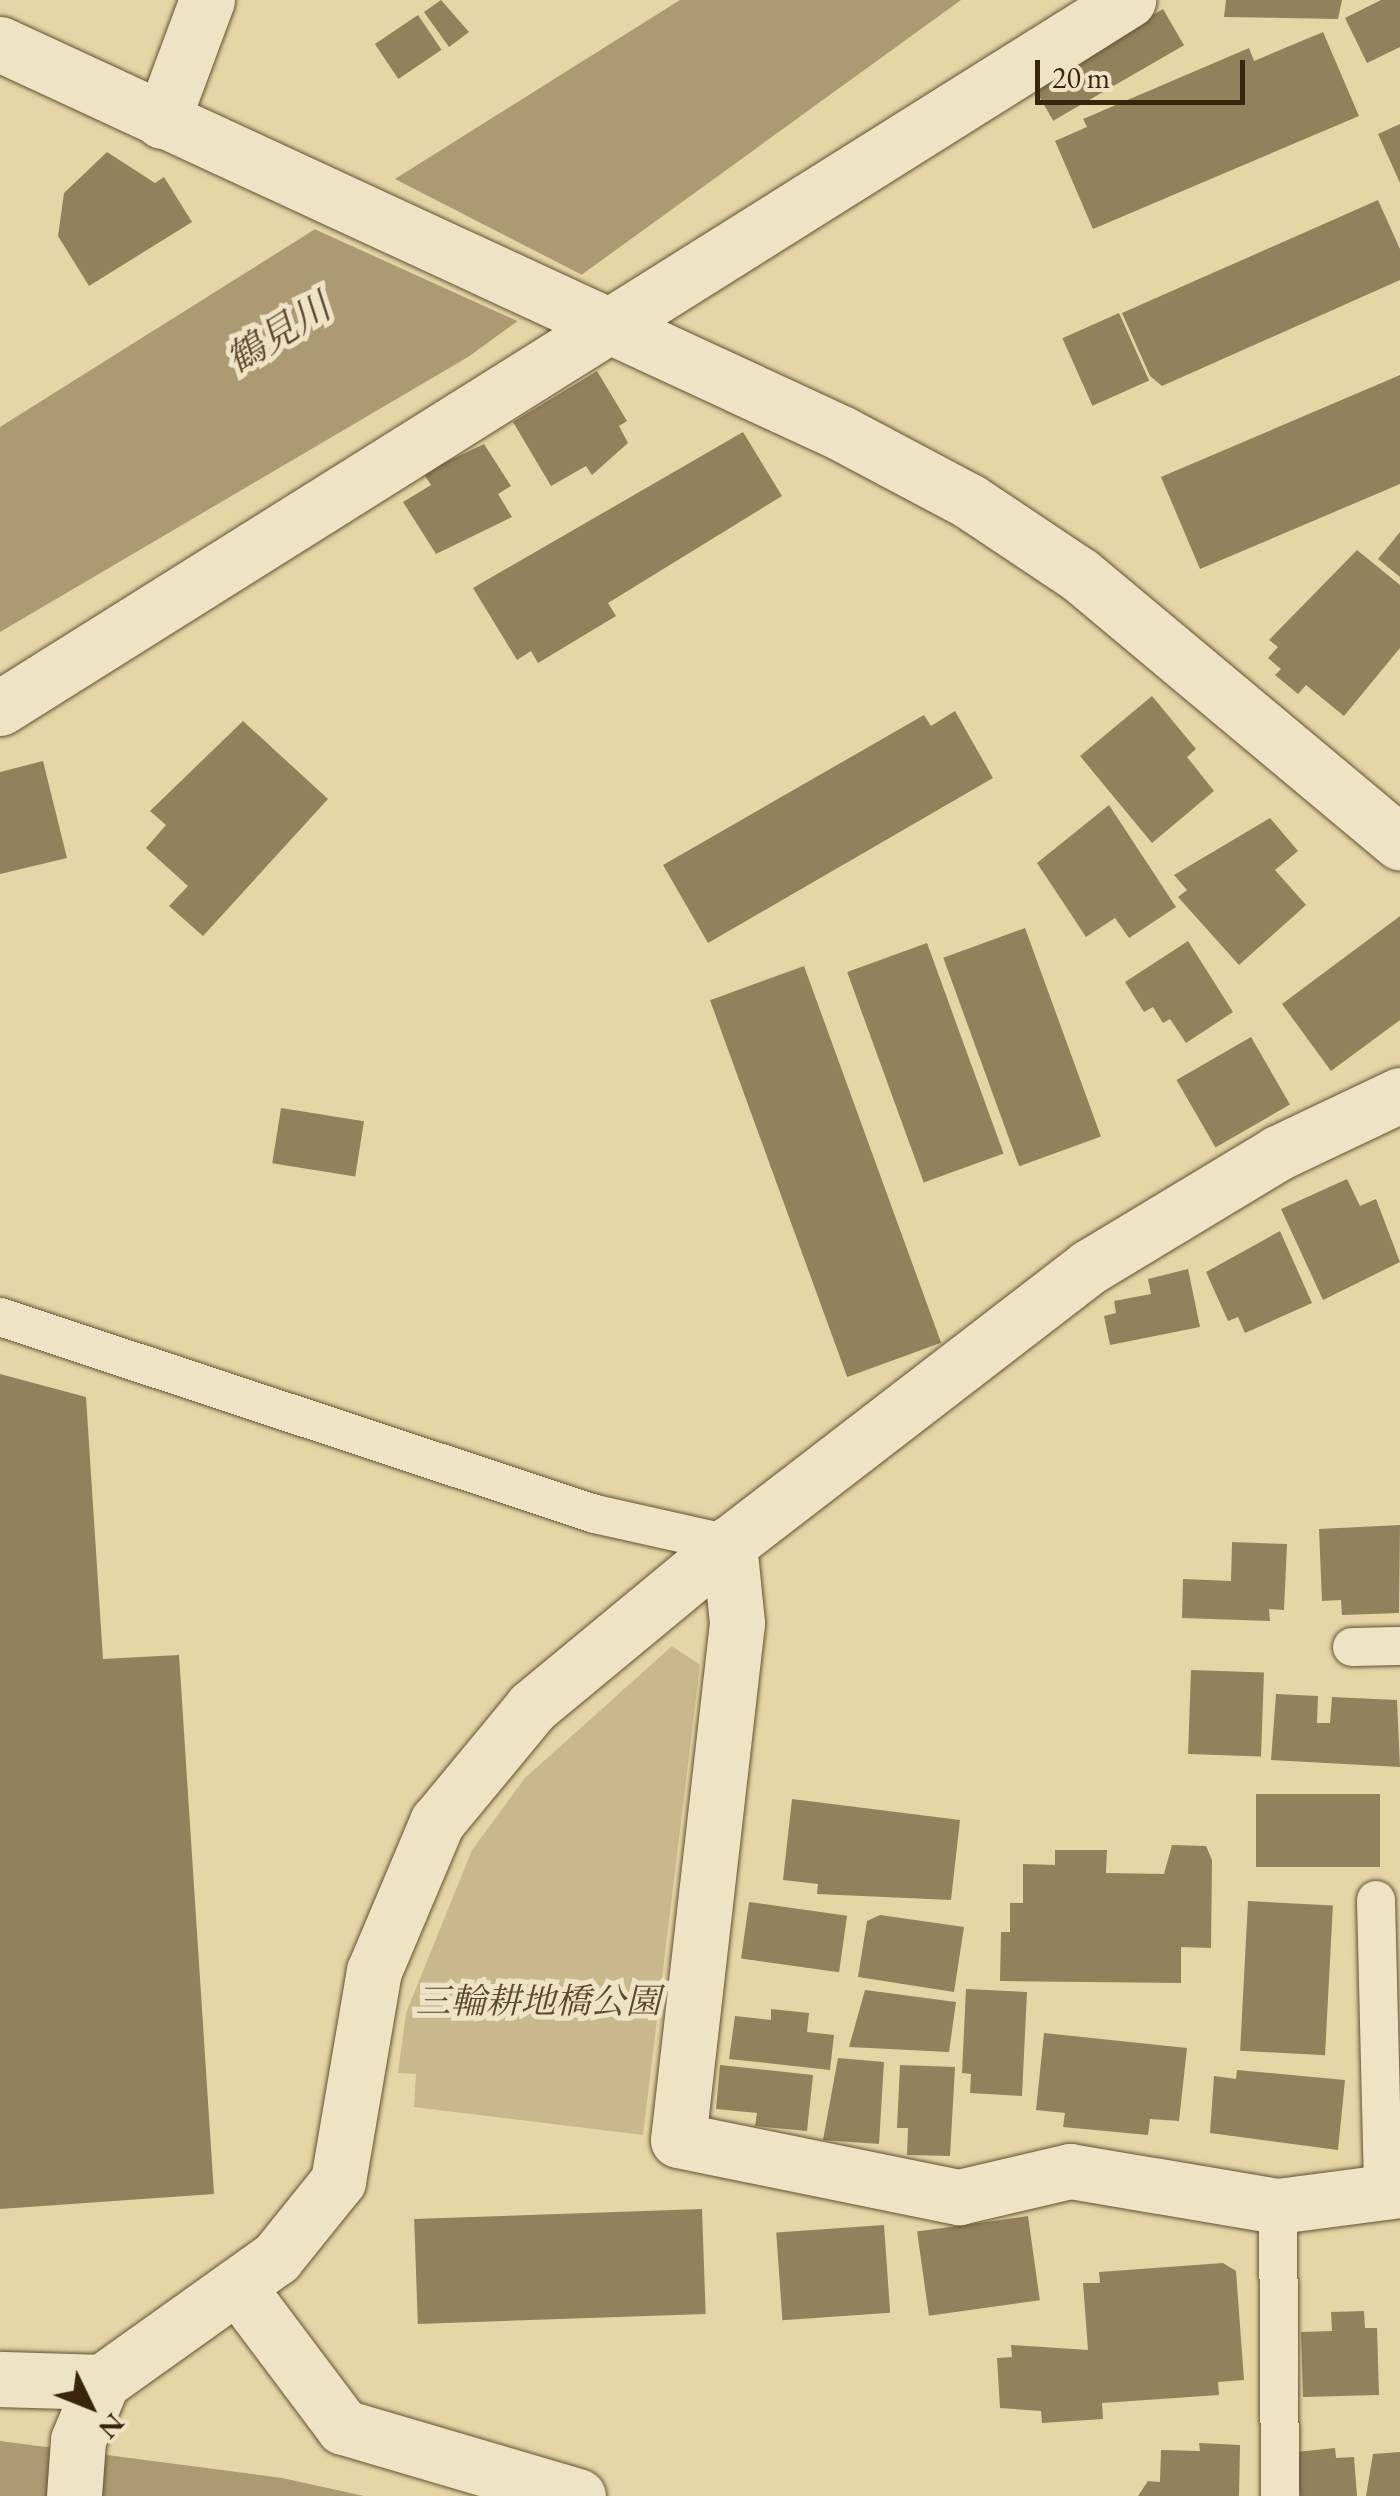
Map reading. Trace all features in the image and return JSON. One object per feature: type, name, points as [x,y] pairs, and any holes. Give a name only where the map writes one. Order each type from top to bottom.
[{"type":"street","points":[[162,121],[207,0]]},
{"type":"street","points":[[0,708],[599,319],[1128,0]]},
{"type":"street","points":[[0,44],[599,319],[969,501],[1080,575],[1400,842]]},
{"type":"street","points":[[0,2379],[97,2389],[238,2287],[310,2223],[338,2181],[374,1971],[437,1822],[532,1706],[729,1544],[1090,1267],[1278,1152],[1400,1095]]},
{"type":"street","points":[[729,1544],[736,1623],[678,2140],[959,2197],[1070,2172],[1278,2206],[1391,2191]]},
{"type":"street","points":[[238,2287],[343,2428],[578,2496]]},
{"type":"street","points":[[74,2496],[97,2389]]},
{"type":"lane","points":[[0,1317],[595,1514],[729,1544]]},
{"type":"lane","points":[[1352,1647],[1400,1646]]},
{"type":"lane","points":[[1376,1900],[1391,2191]]},
{"type":"lane","points":[[1278,2206],[1280,2496]]},
{"type":"green space","name":"三輪耕地橋公園","points":[[672,1646],[700,1665],[643,2135],[414,2107],[416,2074],[398,2073],[406,2013],[472,1850],[525,1778]]},
{"type":"water","name":"鶴見川","points":[[680,0],[961,0],[468,357],[0,632],[0,427]]},
{"type":"water","points":[[0,2441],[282,2478],[364,2496],[0,2496]]},
{"type":"pier","points":[[393,178],[590,279],[524,324],[312,228]]},
{"type":"building","points":[[441,0],[469,32],[449,47],[424,12]]},
{"type":"building","points":[[1226,0],[1342,0],[1338,19],[1224,17]]},
{"type":"building","points":[[1381,0],[1400,0],[1400,47],[1367,63],[1345,18]]},
{"type":"building","points":[[1163,9],[1184,45],[1053,121],[1032,84]]},
{"type":"building","points":[[418,15],[441,50],[398,79],[375,44]]},
{"type":"building","points":[[1323,32],[1359,116],[1093,229],[1055,141],[1087,127],[1083,119],[1249,48],[1254,61]]},
{"type":"building","points":[[1400,124],[1400,183],[1378,134]]},
{"type":"building","points":[[107,152],[155,183],[164,177],[192,222],[89,286],[58,236],[64,193]]},
{"type":"building","points":[[1378,200],[1400,249],[1400,280],[1162,386],[1150,376],[1122,313]]},
{"type":"building","points":[[1119,313],[1149,381],[1092,406],[1062,338]]},
{"type":"building","points":[[597,371],[627,421],[619,426],[628,443],[592,475],[586,466],[551,486],[513,422]]},
{"type":"building","points":[[1400,375],[1400,484],[1200,569],[1161,477]]},
{"type":"building","points":[[743,432],[782,496],[608,603],[616,616],[538,663],[531,651],[517,660],[473,588]]},
{"type":"building","points":[[484,444],[511,486],[498,494],[512,517],[436,554],[403,502],[431,485],[423,473]]},
{"type":"building","points":[[1400,532],[1400,577],[1378,559]]},
{"type":"building","points":[[1357,550],[1400,585],[1400,648],[1344,716],[1306,685],[1298,694],[1275,675],[1281,669],[1268,658],[1278,647],[1269,640]]},
{"type":"building","points":[[1152,696],[1196,749],[1187,757],[1214,791],[1152,843],[1080,756]]},
{"type":"building","points":[[955,711],[993,778],[708,943],[663,865],[924,715],[931,726]]},
{"type":"building","points":[[243,721],[328,799],[203,936],[169,906],[188,886],[146,848],[166,825],[150,811]]},
{"type":"building","points":[[43,761],[67,858],[0,874],[0,772]]},
{"type":"building","points":[[1109,805],[1176,907],[1129,938],[1115,918],[1086,937],[1037,863]]},
{"type":"building","points":[[1270,818],[1298,851],[1275,870],[1306,905],[1239,965],[1178,897],[1187,890],[1174,875]]},
{"type":"building","points":[[1400,916],[1400,1020],[1331,1071],[1282,1004]]},
{"type":"building","points":[[1025,928],[1101,1137],[1019,1166],[943,958]]},
{"type":"building","points":[[1188,941],[1233,1012],[1186,1043],[1170,1019],[1163,1023],[1153,1007],[1144,1012],[1125,982]]},
{"type":"building","points":[[927,943],[1004,1153],[924,1183],[847,972]]},
{"type":"building","points":[[804,966],[941,1343],[847,1377],[710,1000]]},
{"type":"building","points":[[1251,1037],[1290,1105],[1216,1148],[1177,1080]]},
{"type":"building","points":[[281,1108],[364,1121],[355,1176],[272,1163]]},
{"type":"building","points":[[1347,1179],[1360,1206],[1376,1199],[1400,1262],[1323,1300],[1281,1209]]},
{"type":"building","points":[[1280,1231],[1312,1303],[1245,1333],[1238,1317],[1228,1321],[1206,1272]]},
{"type":"building","points":[[1188,1269],[1200,1327],[1110,1345],[1104,1316],[1116,1313],[1114,1301],[1151,1294],[1148,1279]]},
{"type":"building","points":[[0,1374],[86,1397],[103,1659],[179,1655],[214,2194],[0,2209]]},
{"type":"building","points":[[1400,1525],[1399,1613],[1342,1615],[1341,1600],[1322,1601],[1319,1529]]},
{"type":"building","points":[[1232,1542],[1287,1544],[1284,1610],[1269,1609],[1270,1621],[1182,1618],[1183,1579],[1231,1581]]},
{"type":"building","points":[[1191,1670],[1264,1673],[1261,1756],[1188,1754]]},
{"type":"building","points":[[1276,1694],[1318,1696],[1317,1723],[1330,1723],[1332,1697],[1397,1700],[1400,1767],[1271,1760]]},
{"type":"building","points":[[1256,1794],[1380,1794],[1380,1867],[1256,1867]]},
{"type":"building","points":[[792,1799],[960,1820],[951,1900],[817,1894],[818,1884],[783,1880]]},
{"type":"building","points":[[1172,1845],[1206,1846],[1212,1860],[1211,1948],[1181,1947],[1181,1983],[1000,1981],[1001,1932],[1010,1932],[1010,1903],[1023,1903],[1023,1864],[1055,1865],[1055,1850],[1107,1850],[1106,1873],[1164,1874]]},
{"type":"building","points":[[1248,1901],[1333,1905],[1325,2055],[1240,2051]]},
{"type":"building","points":[[749,1902],[847,1916],[839,1972],[741,1958]]},
{"type":"building","points":[[880,1915],[964,1927],[954,1992],[858,1977],[867,1921]]},
{"type":"building","points":[[966,1989],[1027,1992],[1022,2096],[970,2093],[971,2074],[962,2073]]},
{"type":"building","points":[[865,1990],[956,2002],[949,2052],[849,2047]]},
{"type":"building","points":[[771,2009],[809,2013],[807,2032],[834,2035],[830,2070],[729,2059],[735,2016],[771,2020]]},
{"type":"building","points":[[1044,2033],[1187,2048],[1179,2121],[1150,2119],[1148,2135],[1063,2127],[1065,2113],[1036,2110]]},
{"type":"building","points":[[838,2058],[884,2062],[879,2144],[823,2140]]},
{"type":"building","points":[[720,2065],[813,2075],[807,2131],[755,2126],[757,2113],[716,2109]]},
{"type":"building","points":[[900,2065],[955,2067],[950,2156],[907,2155],[908,2128],[897,2128]]},
{"type":"building","points":[[1237,2070],[1345,2080],[1338,2150],[1210,2133],[1214,2076],[1236,2079]]},
{"type":"building","points":[[702,2209],[706,2314],[418,2324],[414,2219]]},
{"type":"building","points":[[1028,2216],[1040,2300],[929,2316],[917,2232]]},
{"type":"building","points":[[884,2225],[890,2313],[782,2320],[776,2233]]},
{"type":"building","points":[[1223,2263],[1236,2271],[1244,2380],[1218,2382],[1219,2395],[1102,2403],[1103,2419],[1042,2423],[1041,2411],[1000,2408],[997,2358],[1012,2357],[1011,2345],[1088,2350],[1083,2283],[1100,2283],[1099,2272]]},
{"type":"building","points":[[1364,2311],[1365,2328],[1377,2328],[1379,2395],[1303,2397],[1301,2332],[1332,2331],[1331,2312]]},
{"type":"building","points":[[1199,2443],[1240,2445],[1239,2496],[1138,2496],[1148,2481],[1160,2482],[1161,2450],[1200,2451]]},
{"type":"building","points":[[1335,2448],[1336,2458],[1354,2457],[1357,2496],[1300,2496],[1296,2452]]},
{"type":"building","points":[[1400,2452],[1400,2496],[1366,2496],[1373,2454]]}]
